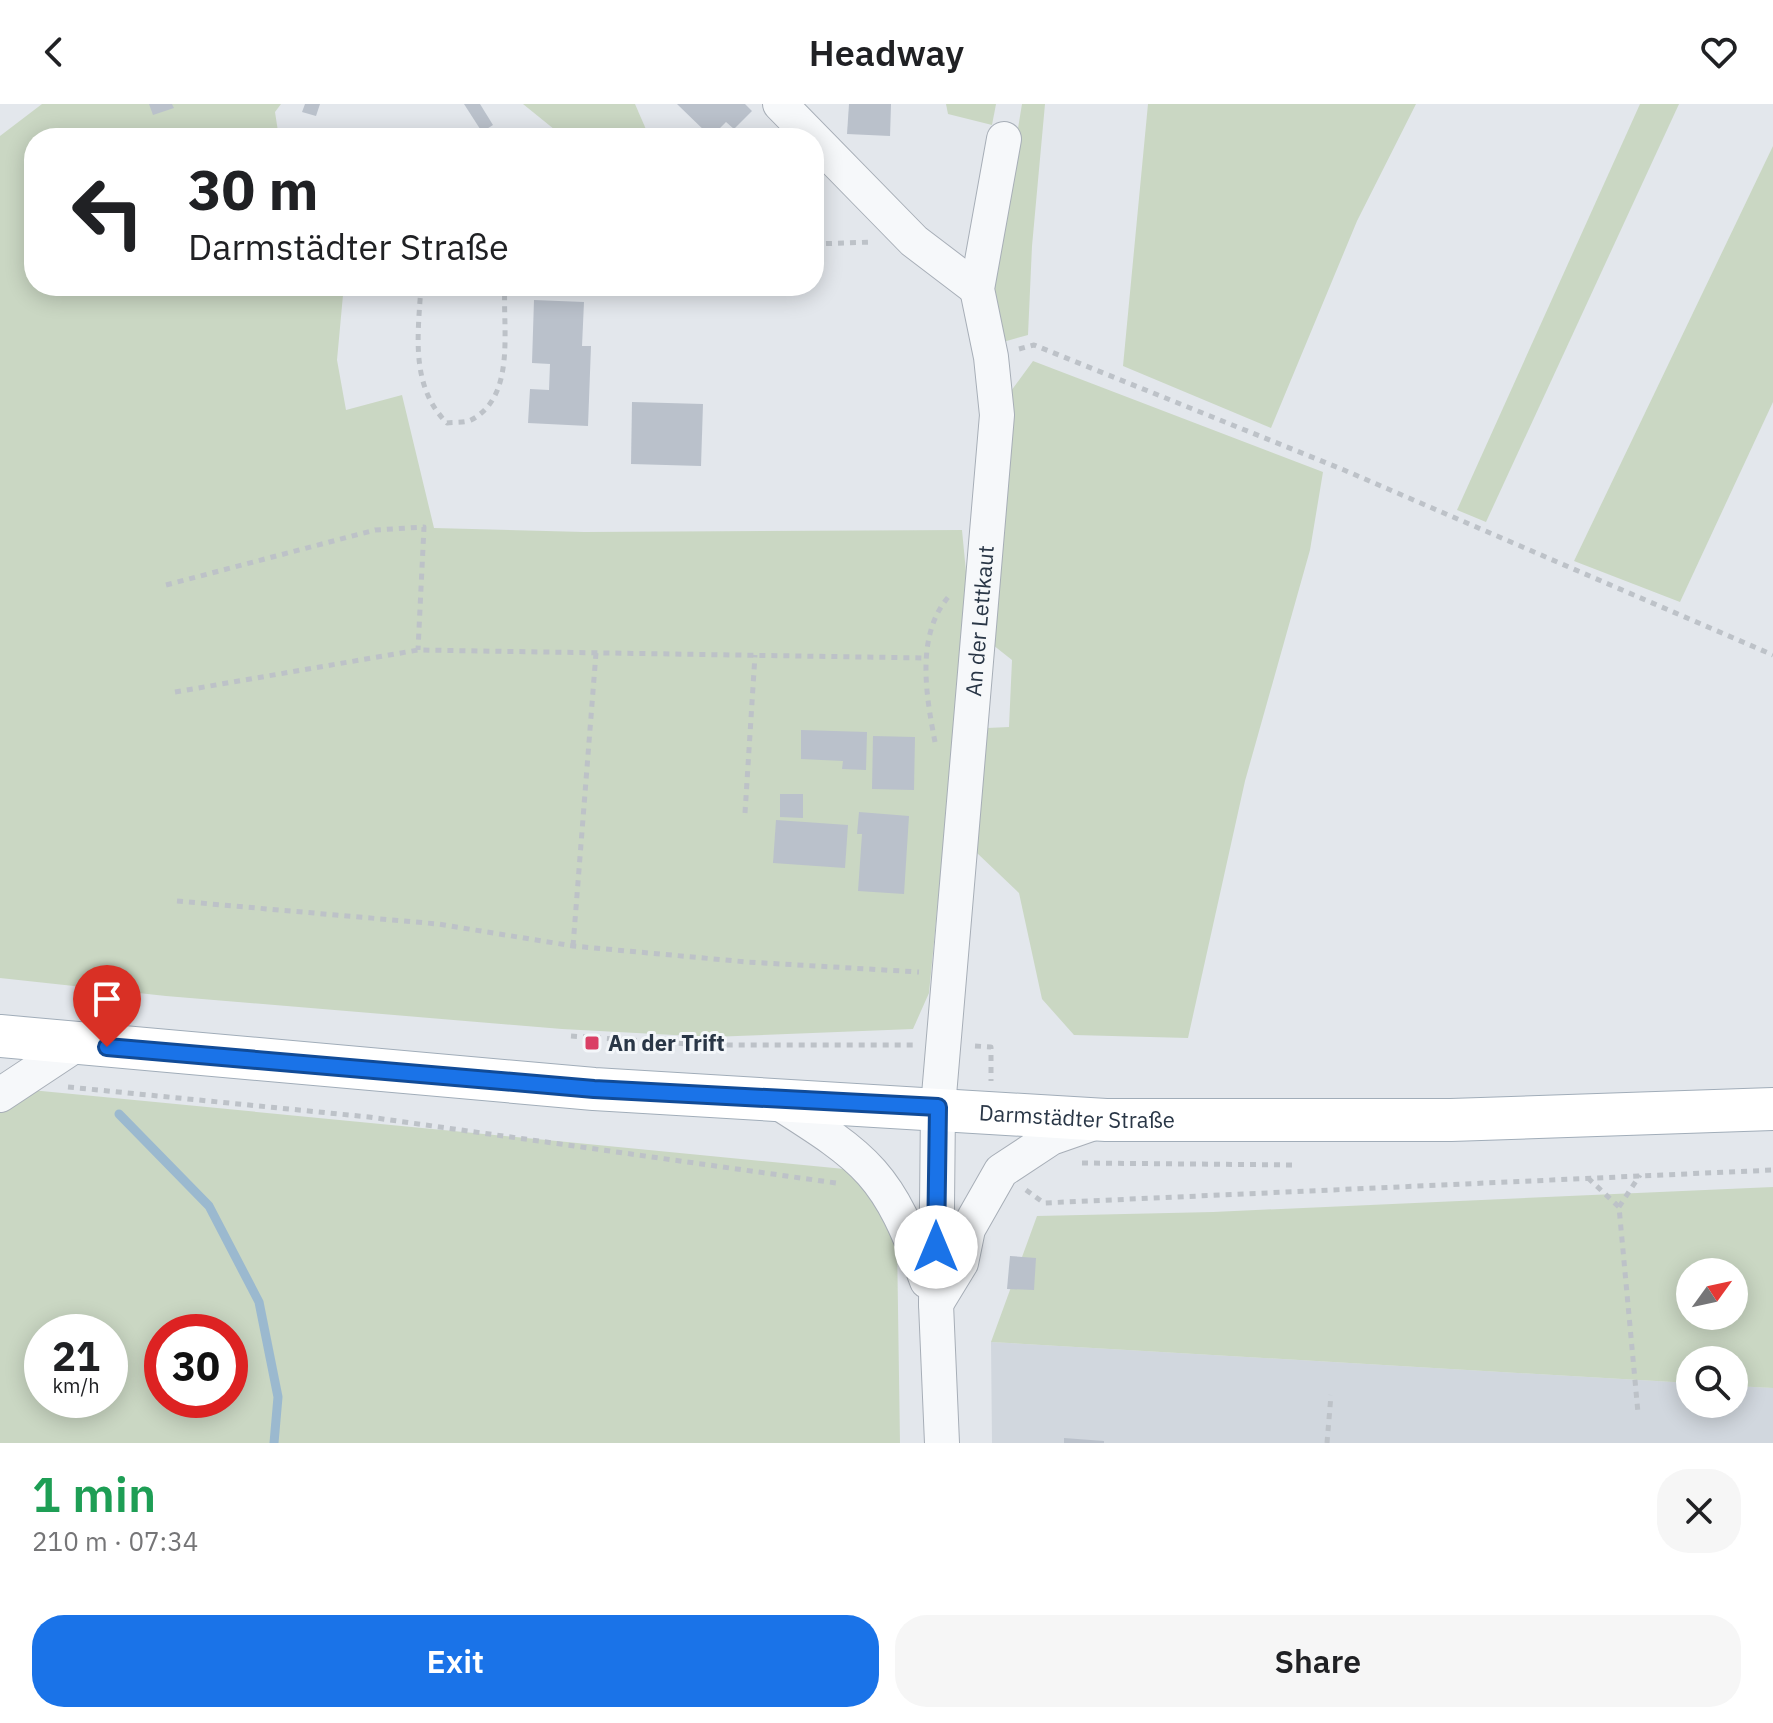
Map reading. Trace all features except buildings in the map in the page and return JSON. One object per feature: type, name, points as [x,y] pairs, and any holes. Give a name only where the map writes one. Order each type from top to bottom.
[{"type":"main road","name":"Darmstädter Straße","points":[[0,1036],[594,1089],[938,1107],[1106,1120],[1451,1120],[1773,1109]]},
{"type":"street","points":[[780,104],[803,128]]},
{"type":"street","name":"An der Lettkaut","points":[[938,1107],[997,415],[991,357],[977,289],[1004,139]]},
{"type":"street","points":[[824,149],[914,241],[977,289]]},
{"type":"street","points":[[0,1095],[77,1044]]},
{"type":"street","points":[[774,1100],[841,1142],[872,1168],[891,1194],[912,1238],[936,1304]]},
{"type":"street","points":[[938,1107],[936,1304],[942,1443]]},
{"type":"street","points":[[936,1304],[961,1263],[968,1229],[1001,1171],[1051,1138],[1106,1120]]},
{"type":"path","points":[[824,244],[914,241]]},
{"type":"path","points":[[420,296],[418,333],[422,385],[430,406],[447,423],[471,420],[493,397],[502,379],[505,296]]},
{"type":"path","points":[[991,357],[1034,345],[1344,470],[1773,655]]},
{"type":"path","points":[[166,585],[375,530],[424,527],[418,650]]},
{"type":"path","points":[[175,692],[418,650],[925,658]]},
{"type":"path","points":[[573,946],[596,653]]},
{"type":"path","points":[[745,813],[755,655]]},
{"type":"path","points":[[177,901],[438,924],[573,946],[747,962],[948,974]]},
{"type":"path","points":[[571,1036],[705,1045],[991,1047],[990,1111]]},
{"type":"path","points":[[62,1086],[369,1117],[824,1182],[860,1180],[872,1168]]},
{"type":"path","points":[[1071,1163],[1297,1165]]},
{"type":"path","points":[[1018,1184],[1044,1203],[1773,1170]]},
{"type":"path","points":[[1638,1413],[1619,1207],[1640,1175]]},
{"type":"path","points":[[1588,1178],[1619,1207]]},
{"type":"path","points":[[1327,1443],[1331,1395]]},
{"type":"shaded area","points":[[991,1342],[1676,1382],[1676,1418],[1748,1418],[1748,1387],[1773,1388],[1773,1443],[992,1443]]},
{"type":"green space","points":[[42,104],[281,104],[275,112],[277,128],[24,128],[24,296],[343,296],[337,360],[346,410],[402,395],[434,528],[584,532],[962,530],[968,593],[929,993],[913,1029],[711,1037],[562,1029],[166,996],[0,978],[0,136]]},
{"type":"green space","points":[[523,104],[635,104],[645,128],[553,128]]},
{"type":"green space","points":[[946,104],[996,104],[992,125],[948,114]]},
{"type":"green space","points":[[1022,104],[1045,104],[1032,246],[1028,335],[1003,342],[993,280]]},
{"type":"green space","points":[[1148,104],[1416,104],[1357,221],[1271,428],[1123,366]]},
{"type":"green space","points":[[1640,104],[1679,104],[1486,522],[1457,510]]},
{"type":"green space","points":[[1773,146],[1773,402],[1680,602],[1574,561]]},
{"type":"green space","points":[[1033,361],[1323,472],[1310,550],[1245,781],[1188,1038],[1074,1035],[1042,999],[1019,893],[977,853],[987,728],[1009,727],[1012,660],[993,645],[1011,391]]},
{"type":"green space","points":[[0,1087],[896,1174],[900,1443],[0,1443]]},
{"type":"green space","points":[[1773,1187],[1773,1388],[1748,1387],[1748,1346],[1676,1346],[1676,1382],[991,1342],[1037,1216],[1213,1212]]},
{"type":"waterway","points":[[119,1114],[209,1206],[259,1302],[278,1397],[274,1443]]},
{"type":"place","name":"An der Trift","points":[[592,1043]]},
{"type":"route","points":[[107,1047],[594,1089],[938,1107],[936,1247]]}]
